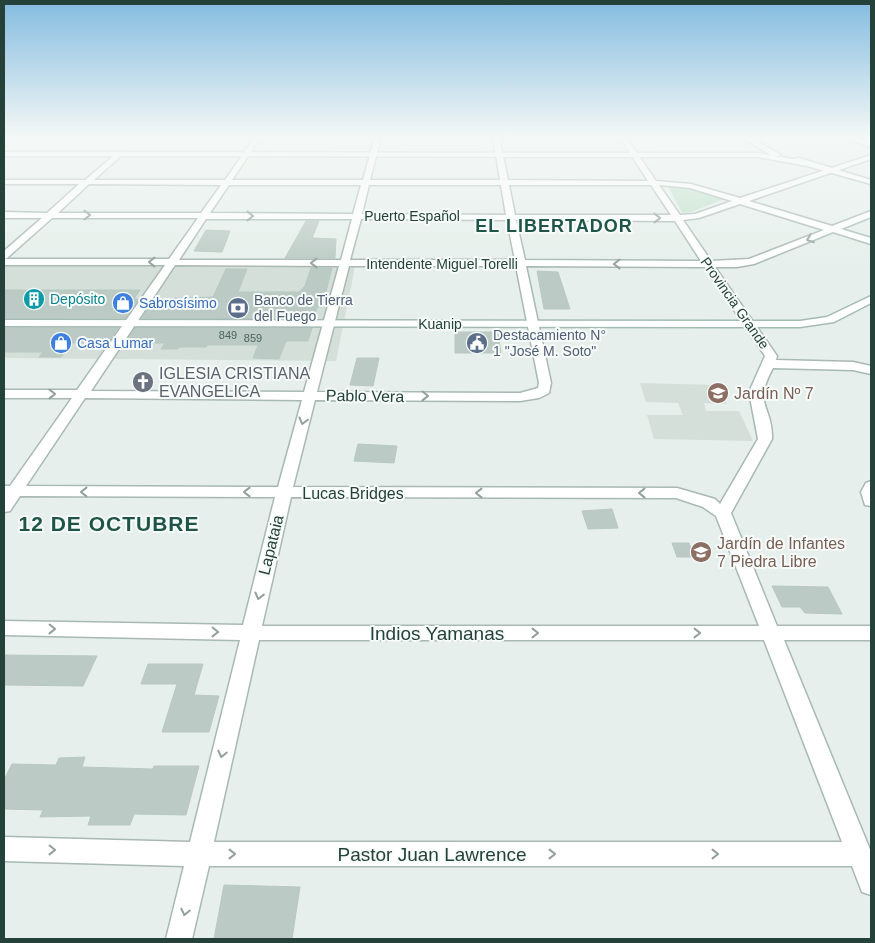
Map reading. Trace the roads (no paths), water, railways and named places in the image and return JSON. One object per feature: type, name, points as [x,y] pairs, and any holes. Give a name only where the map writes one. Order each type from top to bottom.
[{"type":"street","name":"Puerto Español","points":[[4,215],[678,218],[696,216],[798,181]]},
{"type":"street","points":[[4,182],[655,182],[691,186],[871,241]]},
{"type":"street","points":[[4,256],[87,182]]},
{"type":"street","points":[[4,507],[9,492],[81,394],[228,182]]},
{"type":"street","name":"Lapataia","points":[[179,939],[284,493],[366,182]]},
{"type":"street","points":[[504,182],[533,324]]},
{"type":"street","name":"Provincia Grande","points":[[655,182],[708,264],[769,349],[772,356],[770,364],[759,381],[756,392],[759,413],[766,432],[765,440],[723,513]]},
{"type":"street","name":"Intendente Miguel Torelli","points":[[4,262],[708,264],[751,262],[871,214]]},
{"type":"street","name":"Kuanip","points":[[4,323],[750,324],[821,322],[837,317],[871,300]]},
{"type":"street","name":"Pablo Vera","points":[[4,394],[520,397],[534,395],[544,390],[545,383],[533,324]]},
{"type":"street","points":[[770,364],[853,366],[871,370]]},
{"type":"street","points":[[871,486],[869,492],[871,501]]},
{"type":"street","name":"Lucas Bridges","points":[[9,492],[676,493],[709,503],[723,513]]},
{"type":"street","points":[[723,513],[871,883]]},
{"type":"street","name":"Indios Yamanas","points":[[4,628],[250,633],[871,633]]},
{"type":"street","name":"Pastor Juan Lawrence","points":[[4,849],[199,854],[860,854]]},
{"type":"place","name":"Depósito","points":[[34,299]]},
{"type":"place","name":"Sabrosísimo","points":[[123,303]]},
{"type":"place","name":"Banco de Tierra del Fuego","points":[[238,308]]},
{"type":"place","name":"Casa Lumar","points":[[61,343]]},
{"type":"place","name":"Destacamiento N° 1 \"José M. Soto\"","points":[[477,343]]},
{"type":"place","name":"IGLESIA CRISTIANA EVANGELICA","points":[[143,382]]},
{"type":"place","name":"Jardín Nº 7","points":[[718,393]]},
{"type":"place","name":"Jardín de Infantes 7 Piedra Libre","points":[[701,552]]},
{"type":"district","name":"EL LIBERTADOR","points":[[554,226]]},
{"type":"district","name":"12 DE OCTUBRE","points":[[109,523]]}]
